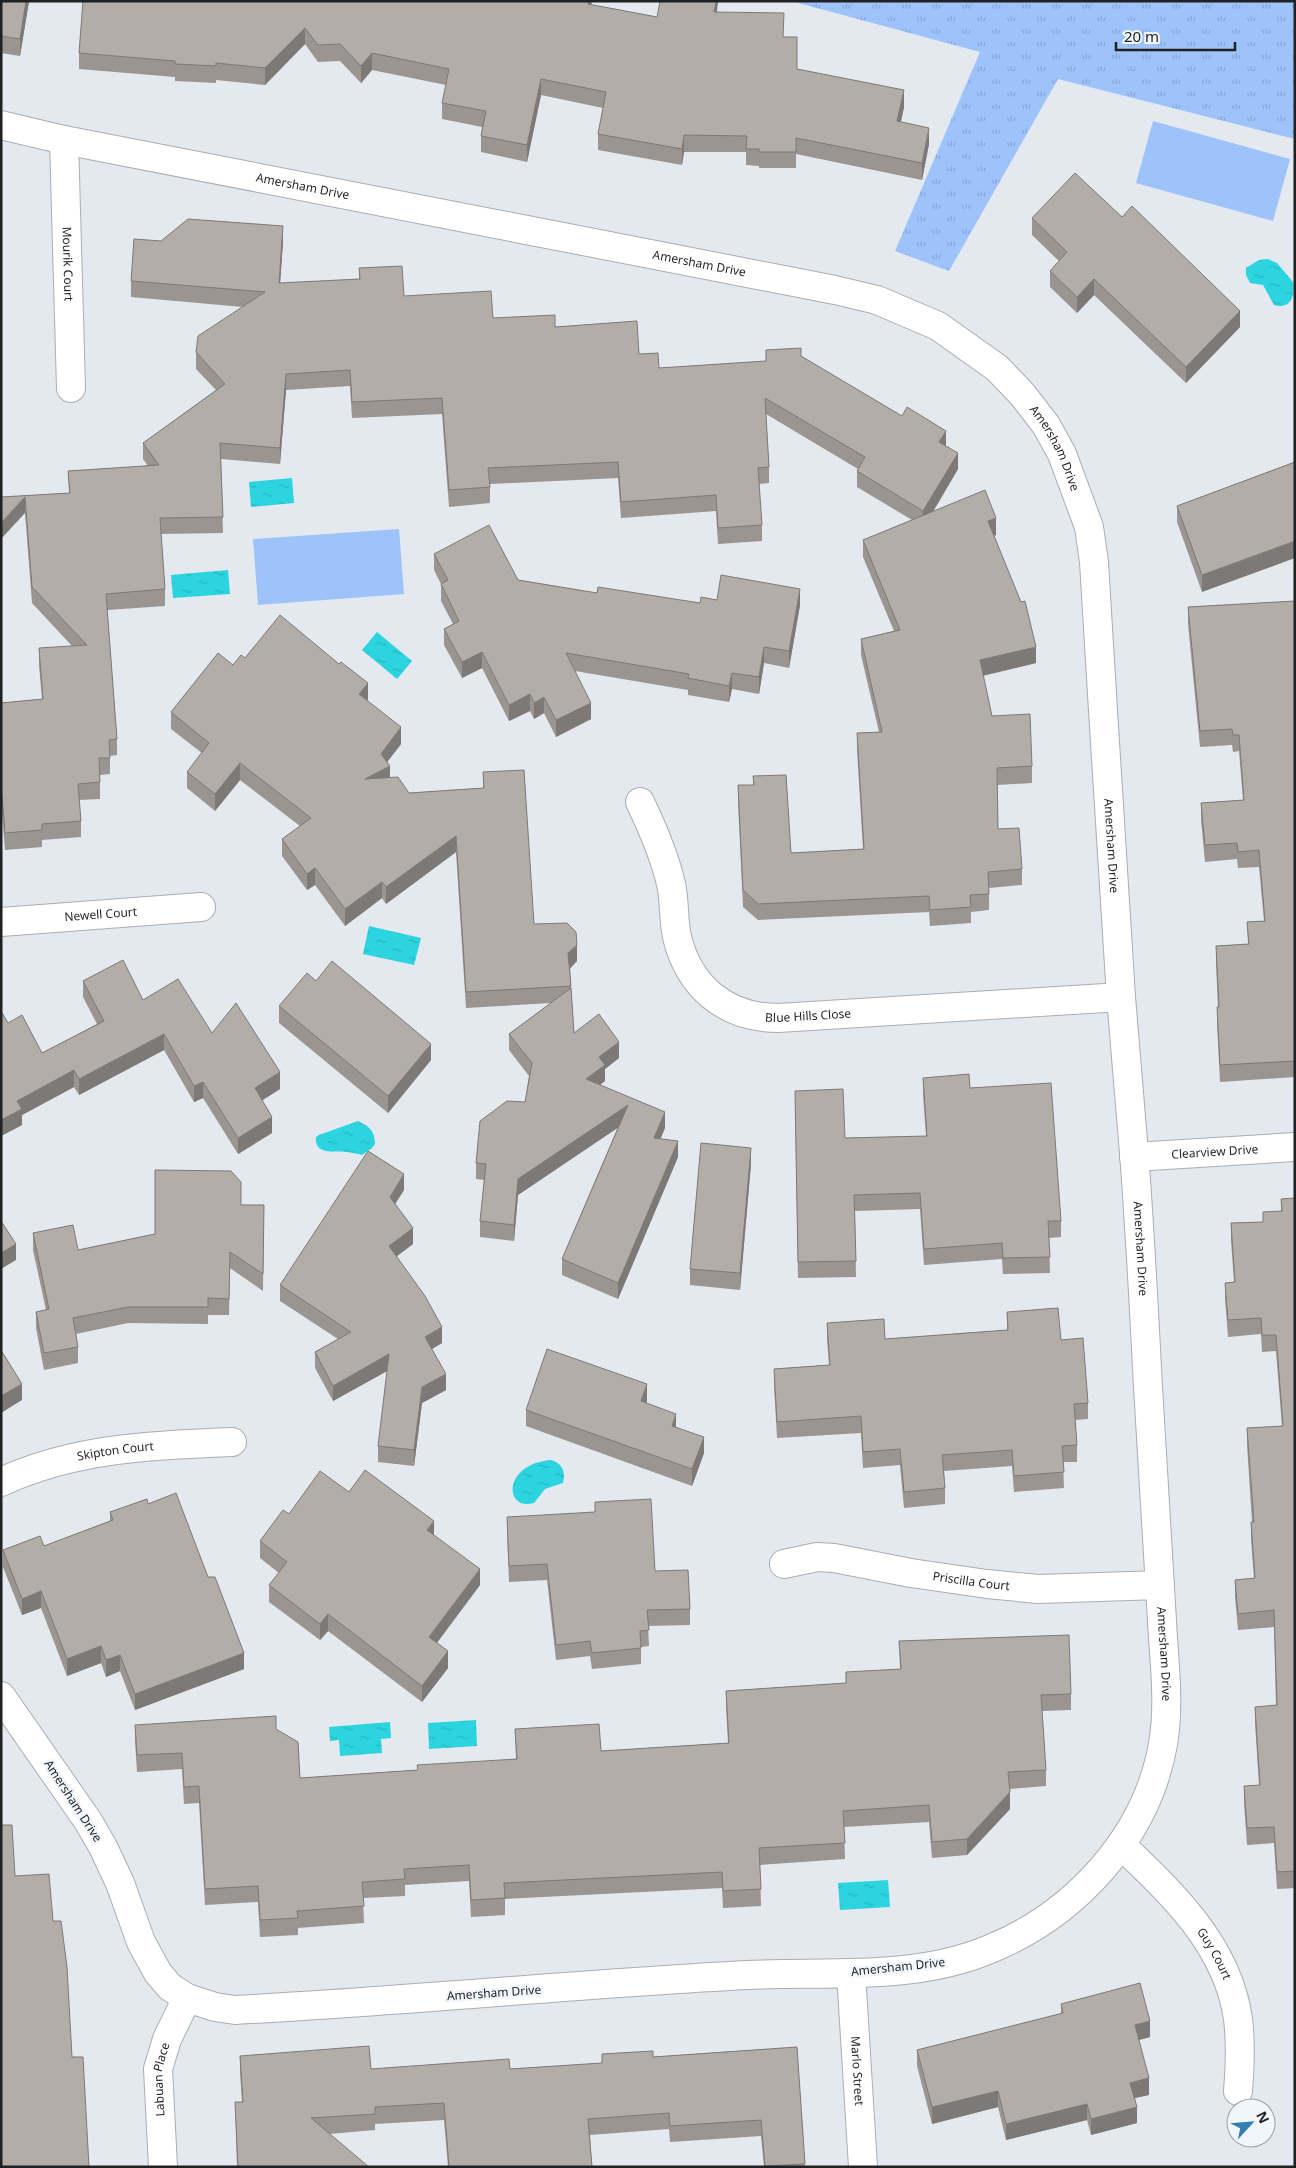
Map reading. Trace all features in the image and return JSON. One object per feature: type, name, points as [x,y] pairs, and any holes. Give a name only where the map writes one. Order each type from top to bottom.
[{"type":"street","name":"Amersham Drive","points":[[1,125],[64,140],[835,290],[877,300],[938,326],[970,347],[997,368],[1022,394],[1046,425],[1062,454],[1089,527],[1094,562],[1121,997],[1134,1157],[1165,1671],[1165,1708],[1163,1744],[1151,1786],[1121,1845],[1080,1893],[1057,1911],[1015,1938],[988,1950],[935,1966],[851,1973],[750,1975],[235,2010],[215,2007],[188,1998],[170,1987],[158,1973],[141,1942],[120,1883],[99,1840],[88,1821],[1,1696]]},
{"type":"street","name":"Mourik Court","points":[[64,140],[72,388]]},
{"type":"street","name":"Blue Hills Close","points":[[640,802],[654,830],[664,857],[672,887],[677,935],[683,955],[693,976],[708,993],[727,1007],[762,1018],[778,1018],[1121,997]]},
{"type":"street","name":"Newell Court","points":[[1,922],[201,907]]},
{"type":"street","name":"Clearview Drive","points":[[1134,1157],[1295,1147]]},
{"type":"street","name":"Skipton Court","points":[[1,1482],[60,1462],[114,1449],[232,1442]]},
{"type":"street","name":"Priscilla Court","points":[[784,1564],[817,1557],[834,1558],[911,1573],[1038,1589],[1160,1585]]},
{"type":"street","name":"Guy Court","points":[[1121,1845],[1182,1905],[1201,1930],[1221,1965],[1231,1991],[1238,2018],[1241,2052],[1238,2091]]},
{"type":"street","name":"Marlo Street","points":[[851,1973],[863,2167]]},
{"type":"street","name":"Labuan Place","points":[[163,2167],[158,2069],[167,2040],[188,1998]]},
{"type":"green space","points":[[791,1],[1295,1],[1295,139],[1058,79],[949,271],[895,251],[980,52]]},
{"type":"green space","points":[[1153,121],[1290,159],[1273,221],[1136,183]]},
{"type":"green space","points":[[399,529],[404,594],[258,605],[253,539]]},
{"type":"water","points":[[1268,259],[1277,263],[1293,282],[1292,297],[1288,304],[1274,305],[1263,285],[1250,283],[1246,275],[1246,268],[1259,260]]},
{"type":"water","points":[[292,478],[294,503],[251,507],[249,482]]},
{"type":"water","points":[[228,570],[230,594],[173,598],[171,575]]},
{"type":"water","points":[[377,632],[412,661],[397,679],[362,650]]},
{"type":"water","points":[[369,926],[421,938],[414,965],[363,954]]},
{"type":"water","points":[[358,1121],[371,1130],[375,1139],[375,1144],[372,1148],[362,1155],[348,1152],[331,1152],[318,1147],[316,1137],[319,1135]]},
{"type":"water","points":[[551,1460],[558,1463],[562,1468],[564,1475],[563,1483],[545,1489],[534,1503],[524,1504],[517,1501],[513,1494],[516,1478],[523,1470],[535,1463]]},
{"type":"water","points":[[476,1720],[477,1746],[429,1749],[428,1723]]},
{"type":"water","points":[[390,1722],[391,1738],[381,1739],[382,1753],[340,1756],[339,1740],[330,1741],[329,1727]]},
{"type":"water","points":[[888,1880],[890,1907],[840,1910],[838,1883]]},
{"type":"building","points":[[1,1],[26,1],[20,39],[1,36]]},
{"type":"building","points":[[83,1],[588,1],[588,4],[657,17],[660,1],[716,1],[714,12],[784,13],[783,37],[797,37],[797,69],[904,90],[897,121],[929,128],[922,163],[796,138],[796,152],[759,152],[759,149],[746,149],[747,136],[684,135],[682,149],[598,134],[606,92],[541,79],[527,145],[481,136],[486,111],[442,103],[449,69],[372,53],[361,66],[340,44],[318,45],[305,28],[265,68],[216,63],[216,66],[175,64],[175,61],[79,53]]},
{"type":"building","points":[[1075,173],[1122,217],[1132,206],[1240,311],[1186,367],[1094,279],[1077,297],[1050,271],[1067,252],[1032,218]]},
{"type":"building","points":[[188,219],[283,226],[279,283],[360,279],[359,268],[402,266],[404,296],[491,291],[493,318],[555,315],[555,327],[637,321],[639,354],[658,353],[659,368],[766,361],[766,350],[801,348],[801,356],[902,416],[907,407],[946,431],[939,442],[958,453],[923,511],[857,471],[865,457],[765,398],[769,467],[758,468],[762,525],[718,528],[716,495],[621,502],[618,462],[488,468],[490,487],[449,490],[442,398],[352,402],[350,370],[286,374],[280,448],[220,443],[223,517],[160,518],[165,589],[106,594],[117,739],[109,740],[110,758],[99,758],[100,782],[78,784],[81,821],[42,824],[42,830],[5,833],[1,783],[1,703],[43,699],[39,648],[87,645],[32,587],[25,497],[1,523],[1,497],[70,493],[68,471],[159,465],[143,443],[225,384],[196,352],[198,336],[265,292],[131,281],[134,239],[161,241]]},
{"type":"building","points":[[1295,462],[1295,541],[1202,575],[1177,506]]},
{"type":"building","points":[[985,490],[996,518],[988,521],[1021,602],[1025,601],[1036,647],[980,660],[992,716],[1030,714],[1032,766],[997,768],[998,829],[1019,828],[1022,869],[988,872],[989,894],[970,895],[971,907],[930,910],[929,896],[758,904],[743,890],[738,785],[754,785],[753,776],[786,775],[791,853],[864,849],[857,733],[882,732],[861,639],[900,630],[863,540]]},
{"type":"building","points":[[489,525],[518,580],[597,593],[598,587],[700,603],[701,597],[717,600],[721,575],[800,589],[789,651],[764,647],[759,677],[732,673],[729,686],[688,678],[689,674],[566,653],[591,703],[556,720],[544,697],[534,703],[530,694],[509,705],[482,652],[462,662],[444,629],[459,621],[441,584],[448,580],[434,554]]},
{"type":"building","points":[[1295,601],[1295,1061],[1220,1065],[1216,946],[1249,944],[1247,922],[1265,921],[1259,850],[1238,852],[1237,843],[1205,845],[1201,803],[1244,800],[1239,735],[1233,735],[1232,729],[1200,731],[1188,607]]},
{"type":"building","points":[[280,615],[339,664],[341,662],[368,683],[359,694],[401,727],[381,754],[390,766],[365,779],[398,777],[409,793],[484,788],[483,772],[524,770],[534,924],[567,923],[576,932],[577,945],[568,953],[571,986],[466,992],[456,836],[386,887],[382,882],[345,909],[315,868],[307,874],[282,839],[311,818],[240,763],[215,794],[187,772],[209,743],[171,712],[218,653],[233,665],[241,655],[245,658]]},
{"type":"building","points":[[123,960],[143,1000],[178,979],[212,1033],[236,1003],[280,1072],[255,1088],[272,1117],[238,1138],[203,1082],[194,1086],[164,1034],[79,1079],[74,1070],[17,1101],[22,1109],[1,1120],[1,1011],[8,1023],[22,1015],[42,1053],[104,1021],[83,981]]},
{"type":"building","points":[[332,961],[431,1044],[388,1096],[279,1006],[307,973],[316,981]]},
{"type":"building","points":[[571,988],[574,1033],[599,1014],[619,1042],[599,1057],[605,1065],[586,1079],[665,1112],[654,1138],[678,1141],[618,1283],[562,1259],[628,1105],[518,1179],[514,1225],[480,1221],[486,1164],[476,1163],[480,1121],[507,1101],[525,1102],[532,1063],[509,1034]]},
{"type":"building","points":[[969,1074],[970,1088],[1051,1083],[1061,1221],[1048,1221],[1050,1257],[1003,1258],[1002,1243],[924,1249],[920,1193],[854,1195],[856,1261],[798,1262],[795,1091],[843,1089],[845,1138],[927,1136],[923,1078]]},
{"type":"building","points":[[701,1143],[751,1148],[740,1273],[690,1269]]},
{"type":"building","points":[[368,1151],[404,1174],[390,1197],[413,1228],[389,1246],[425,1296],[442,1327],[425,1337],[446,1374],[422,1387],[414,1450],[378,1446],[389,1354],[333,1386],[315,1352],[351,1332],[280,1285]]},
{"type":"building","points":[[155,1170],[231,1171],[241,1182],[241,1205],[264,1205],[263,1274],[230,1252],[229,1299],[208,1298],[208,1307],[128,1307],[73,1318],[78,1347],[44,1353],[36,1312],[49,1309],[33,1233],[73,1225],[78,1250],[155,1234]]},
{"type":"building","points":[[1295,1198],[1295,1871],[1277,1872],[1274,1827],[1247,1828],[1244,1786],[1260,1785],[1255,1707],[1277,1705],[1274,1610],[1238,1614],[1235,1580],[1255,1578],[1251,1522],[1254,1522],[1247,1428],[1283,1426],[1276,1335],[1262,1335],[1261,1318],[1228,1320],[1225,1283],[1235,1282],[1231,1223],[1263,1222],[1263,1212],[1282,1211],[1281,1199]]},
{"type":"building","points":[[1,1221],[16,1244],[1,1253]]},
{"type":"building","points":[[1058,1308],[1061,1340],[1083,1338],[1088,1403],[1074,1404],[1077,1445],[1062,1446],[1064,1472],[1014,1476],[1012,1450],[942,1455],[945,1488],[904,1492],[900,1449],[863,1452],[861,1416],[777,1422],[774,1369],[830,1365],[827,1323],[884,1319],[885,1339],[1008,1330],[1007,1312]]},
{"type":"building","points":[[547,1349],[647,1384],[641,1401],[676,1414],[672,1426],[704,1437],[692,1469],[526,1410]]},
{"type":"building","points":[[1,1350],[22,1384],[1,1396]]},
{"type":"building","points":[[365,1470],[434,1521],[427,1530],[480,1569],[429,1637],[448,1651],[422,1686],[328,1614],[320,1624],[269,1585],[287,1562],[260,1541],[283,1510],[289,1514],[320,1471],[349,1492]]},
{"type":"building","points":[[176,1493],[208,1577],[215,1577],[244,1653],[135,1694],[120,1655],[106,1660],[101,1646],[67,1659],[41,1591],[22,1599],[3,1550],[40,1536],[44,1546],[113,1520],[110,1512],[147,1499],[148,1504]]},
{"type":"building","points":[[651,1499],[655,1571],[688,1570],[690,1609],[647,1610],[649,1630],[640,1631],[641,1648],[592,1653],[590,1641],[556,1645],[547,1564],[509,1566],[507,1517],[595,1512],[595,1502]]},
{"type":"building","points":[[1069,1635],[1071,1694],[1041,1695],[1046,1770],[1008,1772],[1010,1792],[967,1839],[932,1842],[929,1805],[843,1811],[845,1843],[759,1848],[761,1889],[723,1891],[722,1872],[504,1883],[505,1898],[471,1900],[469,1865],[404,1869],[405,1879],[362,1882],[364,1906],[297,1911],[298,1918],[260,1920],[258,1886],[205,1889],[199,1786],[184,1787],[182,1753],[137,1755],[135,1725],[276,1716],[276,1729],[298,1742],[300,1778],[418,1770],[417,1765],[517,1759],[515,1729],[599,1724],[601,1751],[729,1743],[726,1691],[846,1683],[846,1672],[901,1669],[899,1641]]},
{"type":"building","points":[[1,1825],[12,1825],[15,1876],[49,1874],[53,1921],[61,1921],[67,1967],[72,2057],[83,2057],[89,2167],[1,2167]]},
{"type":"building","points":[[1140,1983],[1150,2021],[1135,2025],[1149,2078],[1130,2083],[1137,2107],[1091,2119],[1087,2104],[1006,2124],[998,2091],[932,2107],[917,2050],[1063,2013],[1061,2004]]},
{"type":"building","points":[[369,2046],[371,2069],[509,2059],[510,2069],[602,2063],[602,2054],[653,2051],[653,2057],[797,2047],[805,2164],[765,2166],[761,2120],[670,2126],[669,2113],[588,2119],[592,2167],[449,2167],[444,2103],[375,2107],[375,2114],[311,2118],[369,2167],[238,2167],[235,2102],[243,2102],[240,2056]]}]
